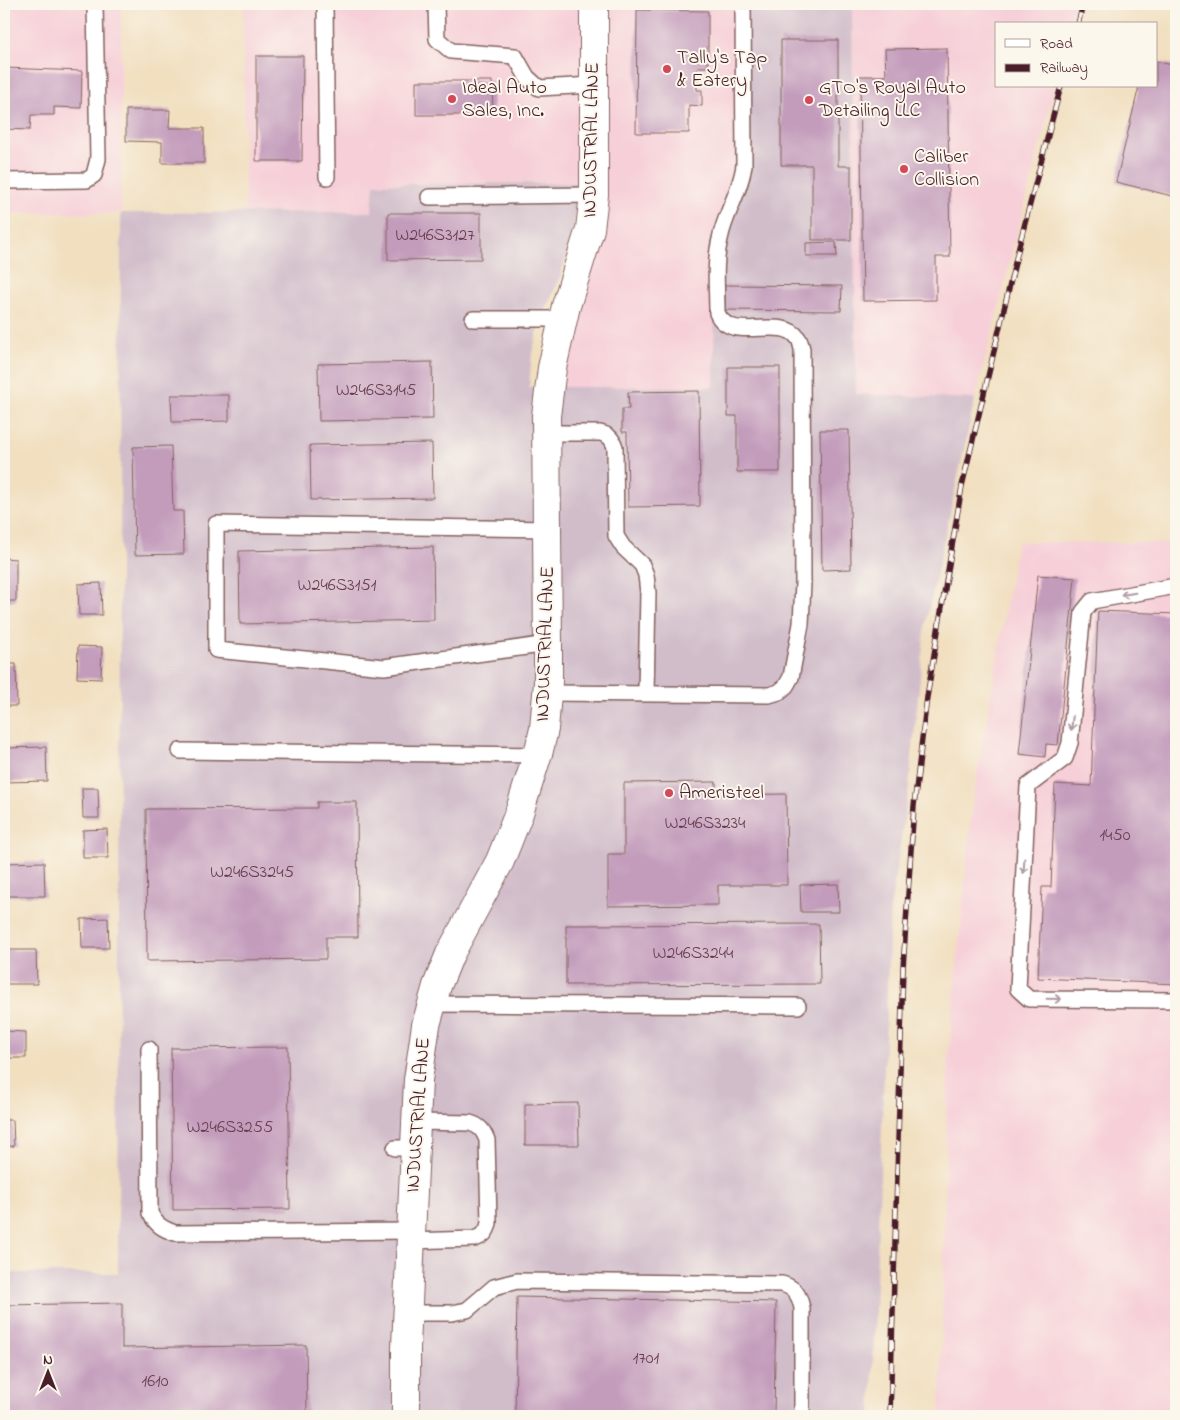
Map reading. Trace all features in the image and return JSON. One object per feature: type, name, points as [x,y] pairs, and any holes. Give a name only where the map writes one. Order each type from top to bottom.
[{"type":"street","name":"INDUSTRIAL LANE","points":[[406,1416],[411,1236],[409,1140],[426,1025],[450,954],[500,861],[519,813],[544,729],[548,644],[546,416],[552,368],[563,319],[590,229],[594,195],[594,4]]},
{"type":"lane","points":[[4,181],[86,180],[94,175],[98,159],[95,4]]},
{"type":"lane","points":[[325,4],[326,176]]},
{"type":"lane","points":[[436,4],[437,39],[451,51],[515,56],[528,77],[540,88],[593,85]]},
{"type":"lane","points":[[547,693],[769,695],[780,692],[791,677],[801,624],[803,583],[802,348],[799,338],[791,331],[732,327],[720,321],[717,313],[716,258],[727,215],[743,174],[744,165],[744,4]]},
{"type":"lane","points":[[429,197],[594,195]]},
{"type":"lane","points":[[473,319],[563,319]]},
{"type":"lane","points":[[546,433],[600,433],[607,435],[613,440],[615,447],[616,536],[623,547],[642,565],[646,575],[648,593],[646,694]]},
{"type":"lane","points":[[548,529],[216,524],[216,650],[384,667],[548,644]]},
{"type":"lane","points":[[1176,586],[1092,601],[1083,612],[1070,743],[1065,758],[1028,786],[1018,989],[1029,999],[1176,1000]]},
{"type":"lane","points":[[180,751],[537,755]]},
{"type":"lane","points":[[432,1004],[798,1006]]},
{"type":"lane","points":[[149,1049],[150,1213],[154,1221],[163,1229],[175,1234],[411,1236],[474,1239],[482,1237],[487,1231],[489,1223],[487,1140],[483,1131],[477,1125],[470,1122],[409,1140]]},
{"type":"lane","points":[[408,1313],[452,1313],[467,1310],[494,1288],[504,1283],[517,1281],[782,1284],[792,1287],[799,1295],[802,1308],[802,1416]]},
{"type":"shaded area","points":[[4,4],[121,4],[121,213],[4,213]]},
{"type":"shaded area","points":[[243,4],[739,4],[741,168],[715,240],[714,387],[556,387],[599,183],[374,184],[373,212],[245,212]]},
{"type":"shaded area","points":[[739,4],[852,4],[856,394],[975,399],[925,627],[909,787],[890,909],[871,1416],[4,1416],[4,1273],[118,1273],[121,213],[372,212],[374,184],[578,183],[575,219],[570,243],[561,275],[540,322],[532,353],[529,387],[714,387],[715,240],[741,168]]},
{"type":"shaded area","points":[[852,4],[1075,4],[1070,22],[995,22],[995,88],[1054,88],[975,399],[856,394]]},
{"type":"shaded area","points":[[1017,542],[1176,543],[1176,1416],[940,1416],[948,1060],[972,806]]},
{"type":"building","points":[[637,10],[708,11],[708,67],[697,67],[697,90],[702,90],[702,106],[689,105],[689,133],[636,133]]},
{"type":"building","points":[[781,40],[838,40],[838,166],[851,166],[851,240],[812,240],[812,165],[781,165]]},
{"type":"building","points":[[947,48],[950,257],[936,257],[936,300],[863,301],[860,76],[886,76],[885,49]]},
{"type":"building","points":[[256,56],[303,56],[302,161],[256,161]]},
{"type":"building","points":[[1158,62],[1176,66],[1176,197],[1116,182],[1139,88],[1158,88]]},
{"type":"building","points":[[4,68],[82,71],[81,108],[54,107],[54,115],[31,115],[30,130],[4,129]]},
{"type":"building","points":[[416,81],[492,81],[493,115],[416,115]]},
{"type":"building","points":[[126,110],[170,110],[169,128],[204,128],[204,163],[162,163],[162,142],[126,141]]},
{"type":"building","points":[[388,213],[481,213],[481,259],[388,260]]},
{"type":"building","points":[[836,242],[837,256],[806,256],[806,243]]},
{"type":"building","points":[[725,285],[842,286],[841,311],[725,310]]},
{"type":"building","points":[[432,362],[433,419],[319,421],[318,364]]},
{"type":"building","points":[[728,367],[780,367],[780,472],[737,472],[737,416],[728,416]]},
{"type":"building","points":[[699,391],[700,506],[628,507],[627,432],[622,432],[622,409],[629,409],[628,392]]},
{"type":"building","points":[[171,395],[229,395],[229,421],[172,422]]},
{"type":"building","points":[[820,430],[849,430],[851,569],[822,570]]},
{"type":"building","points":[[432,443],[433,498],[311,500],[310,445]]},
{"type":"building","points":[[171,446],[173,511],[183,511],[184,554],[135,555],[133,447]]},
{"type":"building","points":[[433,547],[434,620],[240,624],[239,551]]},
{"type":"building","points":[[4,558],[16,559],[16,601],[4,601]]},
{"type":"building","points":[[1038,575],[1075,578],[1058,745],[1046,744],[1045,757],[1019,754]]},
{"type":"building","points":[[101,583],[102,615],[79,615],[78,584]]},
{"type":"building","points":[[1098,611],[1176,614],[1176,984],[1038,978],[1042,887],[1051,887],[1055,784],[1091,786]]},
{"type":"building","points":[[78,646],[102,647],[101,679],[77,678]]},
{"type":"building","points":[[4,664],[16,664],[17,706],[4,706]]},
{"type":"building","points":[[46,747],[47,781],[4,782],[4,748]]},
{"type":"building","points":[[716,782],[716,795],[786,794],[787,885],[718,885],[718,905],[608,906],[608,854],[624,854],[624,783]]},
{"type":"building","points":[[82,788],[98,788],[99,818],[83,818]]},
{"type":"building","points":[[317,802],[357,802],[358,937],[326,937],[326,959],[147,961],[146,809],[317,808]]},
{"type":"building","points":[[107,829],[108,858],[83,858],[83,830]]},
{"type":"building","points":[[44,862],[45,896],[4,896],[4,863]]},
{"type":"building","points":[[838,884],[839,912],[801,912],[800,885]]},
{"type":"building","points":[[108,918],[109,948],[82,948],[81,919]]},
{"type":"building","points":[[819,924],[820,984],[566,985],[566,925]]},
{"type":"building","points":[[4,950],[36,950],[37,984],[4,984]]},
{"type":"building","points":[[4,1031],[26,1032],[26,1058],[4,1058]]},
{"type":"building","points":[[288,1047],[290,1209],[173,1210],[171,1048]]},
{"type":"building","points":[[578,1103],[579,1145],[525,1145],[525,1104]]},
{"type":"building","points":[[4,1120],[13,1120],[14,1146],[4,1147]]},
{"type":"building","points":[[1175,1165],[1176,1227],[1173,1227]]},
{"type":"building","points":[[517,1297],[776,1302],[774,1416],[515,1416]]},
{"type":"building","points":[[122,1303],[122,1348],[306,1345],[307,1416],[4,1416],[4,1305]]},
{"type":"railway","points":[[1078,22],[1083,4]]},
{"type":"railway","points":[[890,1416],[903,968],[914,806],[927,697],[962,486],[1019,246],[1060,88]]},
{"type":"place","name":"Tally's Tap & Eatery","points":[[667,69]]},
{"type":"place","name":"Ideal Auto Sales, Inc.","points":[[452,99]]},
{"type":"place","name":"GTO's Royal Auto Detailing LLC","points":[[809,100]]},
{"type":"place","name":"Caliber Collision","points":[[904,169]]},
{"type":"place","name":"Ameristeel","points":[[669,793]]}]
